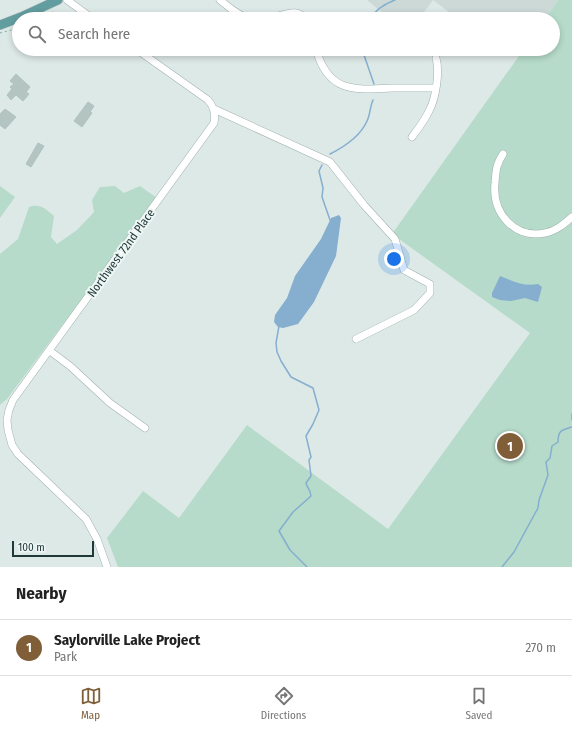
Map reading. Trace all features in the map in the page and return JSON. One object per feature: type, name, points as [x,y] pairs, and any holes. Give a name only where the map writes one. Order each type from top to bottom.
[{"type":"main road","points":[[35,12],[57,4]]},
{"type":"main road","points":[[0,25],[12,20]]},
{"type":"street","points":[[67,0],[84,12]]},
{"type":"street","points":[[220,0],[236,12]]},
{"type":"street","points":[[146,56],[208,100],[214,109],[330,162],[395,239],[404,270],[430,284],[430,293],[414,310],[356,338]]},
{"type":"street","points":[[318,56],[325,71],[336,81],[349,88],[362,90],[435,88]]},
{"type":"street","points":[[412,137],[430,109],[438,74],[436,58]]},
{"type":"street","name":"Northwest 72nd Place","points":[[107,567],[98,539],[86,519],[18,454],[12,445],[7,420],[9,410],[18,393],[212,128],[215,119],[214,109]]},
{"type":"street","points":[[503,154],[497,163],[494,192],[497,207],[507,222],[520,230],[539,234],[554,230],[572,217]]},
{"type":"street","points":[[50,351],[70,366],[110,403],[145,428]]},
{"type":"path","points":[[0,33],[12,30]]},
{"type":"shaded area","points":[[367,0],[433,0],[424,12],[382,12]]},
{"type":"shaded area","points":[[433,0],[558,0],[550,12],[449,12]]},
{"type":"green space","points":[[558,0],[572,0],[572,567],[118,567],[107,538],[143,491],[179,518],[247,425],[388,529],[530,333],[392,234],[519,56],[560,56],[560,12],[550,12]]},
{"type":"green space","points":[[0,186],[15,197],[0,218]]},
{"type":"green space","points":[[115,186],[124,193],[140,186],[157,198],[7,399],[0,405],[0,254],[18,239],[29,207],[40,206],[54,216],[51,237],[57,244],[77,230],[94,212],[92,200],[100,187]]},
{"type":"water","points":[[339,215],[341,218],[336,256],[314,302],[298,324],[283,328],[278,327],[274,322],[275,315],[287,298],[295,276],[321,239],[331,218]]},
{"type":"water","points":[[500,276],[523,284],[538,284],[542,287],[538,302],[525,298],[511,301],[500,300],[492,297],[492,293]]},
{"type":"building","points":[[16,74],[30,87],[26,92],[29,94],[23,101],[16,95],[11,100],[7,95],[12,89],[10,87],[14,84],[10,81]]},
{"type":"building","points":[[88,102],[94,106],[90,112],[92,113],[82,127],[74,121]]},
{"type":"building","points":[[5,109],[16,117],[5,129],[0,125],[0,114]]},
{"type":"building","points":[[38,143],[44,146],[31,167],[26,164]]},
{"type":"waterway","points":[[375,12],[387,3],[395,0]]},
{"type":"waterway","points":[[364,56],[374,84]]},
{"type":"waterway","points":[[330,154],[346,145],[356,137],[364,127],[368,119],[373,100]]},
{"type":"waterway","points":[[322,165],[319,171],[323,188],[322,197],[330,220]]},
{"type":"waterway","points":[[279,326],[276,343],[277,352],[281,361],[291,377],[313,388],[319,410],[306,436],[311,457],[309,460],[311,476],[306,483],[311,496],[293,512],[279,531],[290,550],[307,567]]},
{"type":"waterway","points":[[572,414],[572,420]]},
{"type":"waterway","points":[[502,567],[514,552],[538,508],[539,500],[548,475],[546,462],[550,458],[552,446],[558,442],[561,431],[572,427]]},
{"type":"place","name":"Saylorville Lake Project","points":[[510,446]]}]
